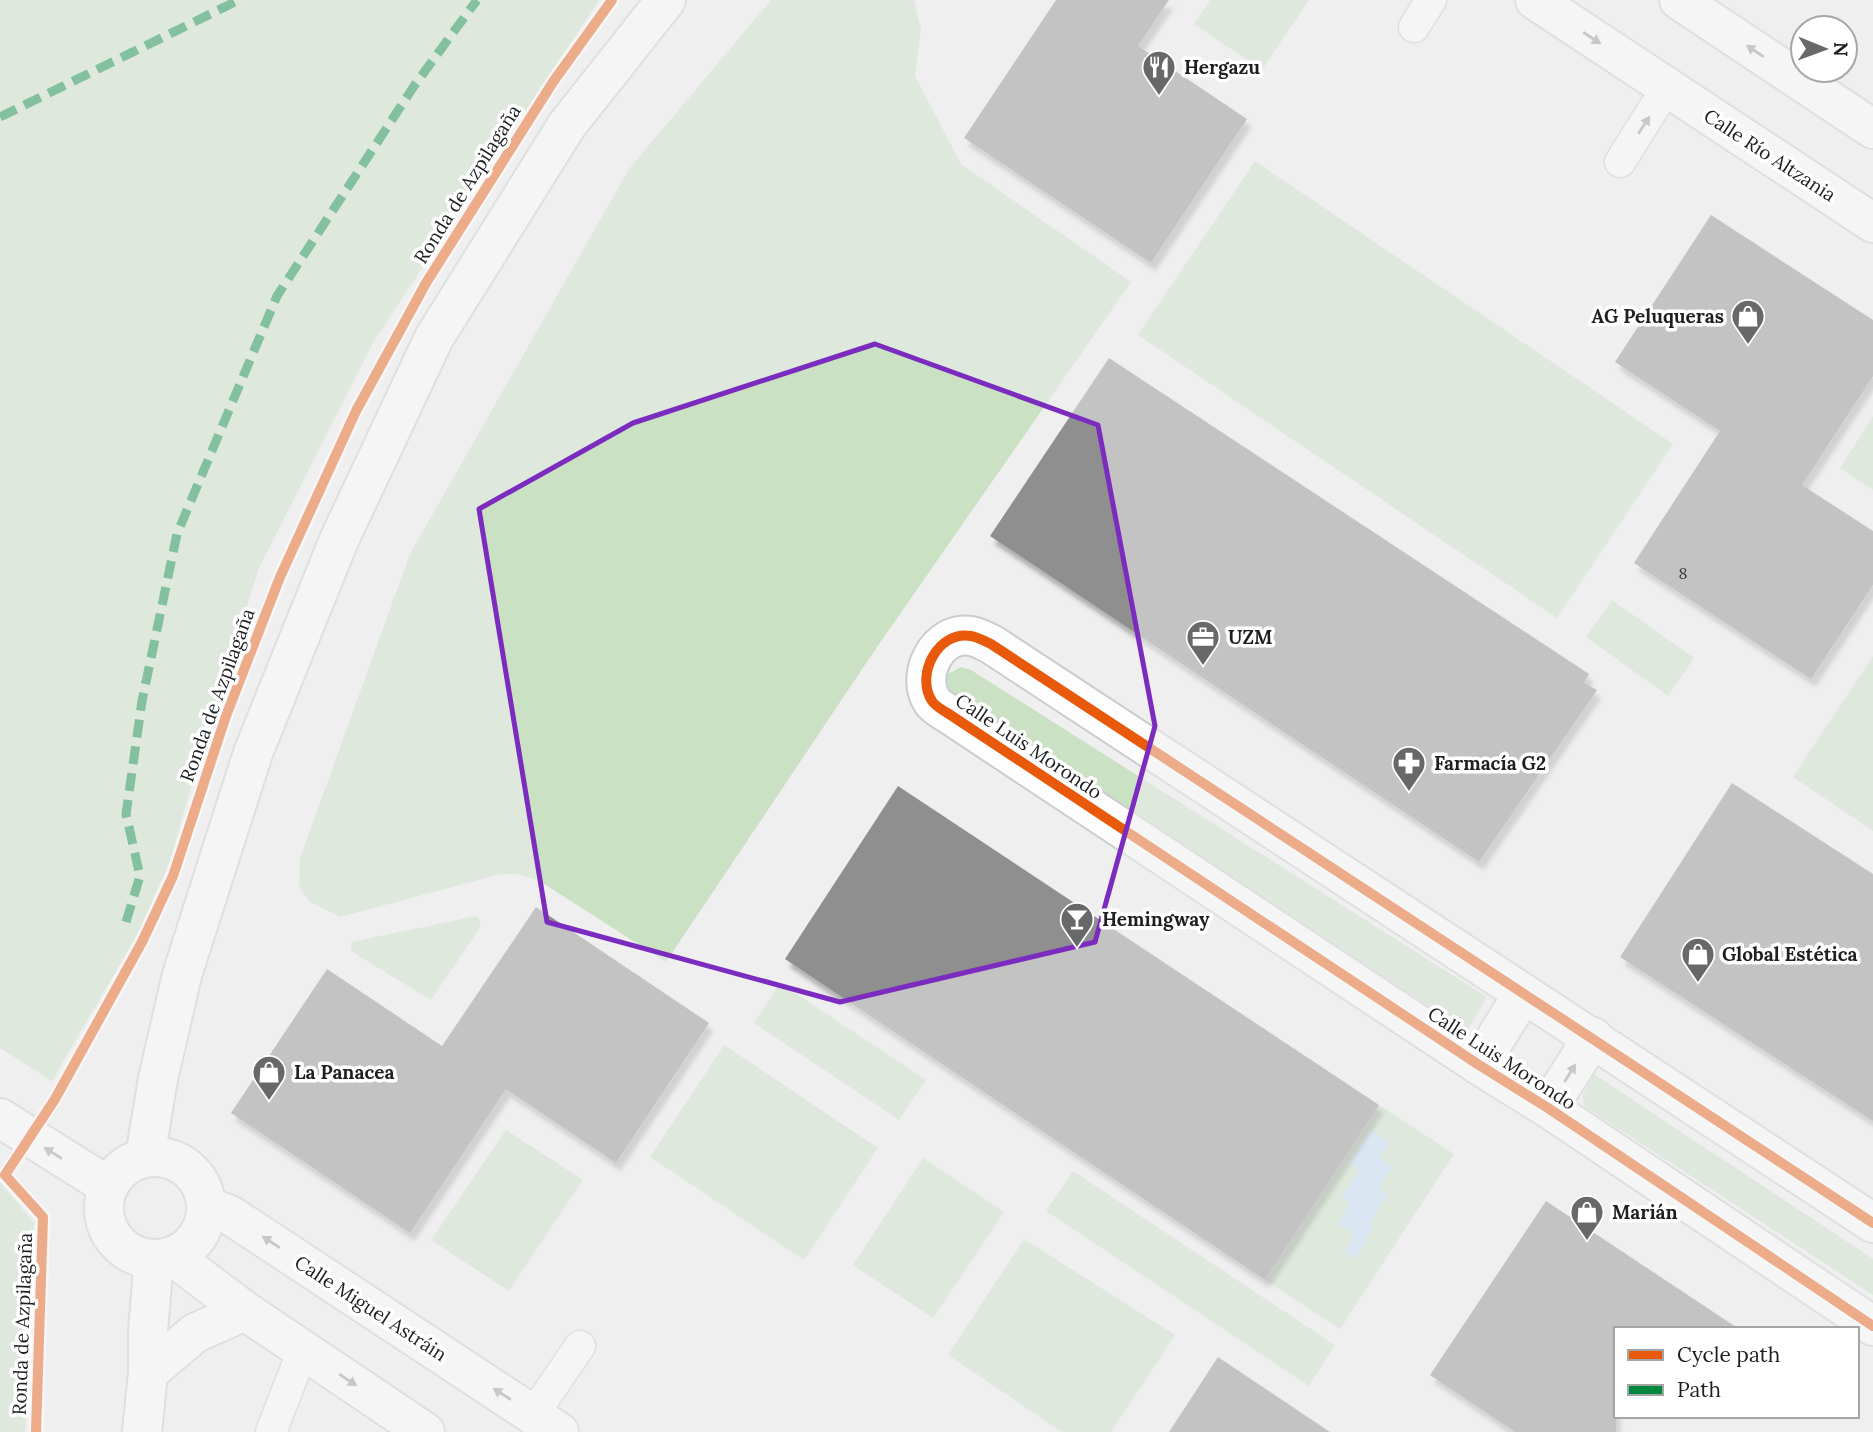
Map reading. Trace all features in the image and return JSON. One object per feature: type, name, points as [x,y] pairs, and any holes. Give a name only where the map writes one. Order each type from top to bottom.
[{"type":"street","points":[[145,1157],[158,1079],[187,962],[253,753],[339,540],[434,338],[566,125],[666,0]]},
{"type":"street","name":"Calle Río Altzania","points":[[1535,0],[1873,223]]},
{"type":"street","points":[[1679,0],[1873,129]]},
{"type":"street","name":"Calle Luis Morondo","points":[[1873,1223],[991,644],[969,635],[952,639],[934,651],[925,678],[932,702],[1873,1326]]},
{"type":"street","name":"Calle Luis Morondo","points":[[1479,1065],[1523,994]]},
{"type":"street","name":"Calle Luis Morondo","points":[[1548,1108],[1593,1037]]},
{"type":"street","points":[[0,1118],[108,1186]]},
{"type":"street","points":[[160,1156],[187,1167],[204,1192],[204,1222],[197,1237],[186,1248],[163,1258],[138,1256],[123,1248],[111,1236],[105,1220],[104,1203],[108,1186],[117,1173],[129,1163],[145,1157],[160,1156]]},
{"type":"street","name":"Calle Miguel Astráin","points":[[206,1206],[230,1215],[546,1423]]},
{"type":"street","points":[[163,1258],[425,1432]]},
{"type":"street","points":[[142,1432],[148,1373],[148,1331],[163,1258]]},
{"type":"street","points":[[148,1373],[195,1333],[245,1311]]},
{"type":"lane","points":[[1414,27],[1431,0]]},
{"type":"lane","points":[[1620,162],[1667,87]]},
{"type":"lane","name":"Calle Miguel Astráin","points":[[546,1423],[580,1346]]},
{"type":"lane","points":[[271,1432],[303,1350]]},
{"type":"highlighted area","points":[[875,344],[1098,425],[1155,726],[1095,942],[840,1002],[547,922],[479,509],[633,423]]},
{"type":"green space","points":[[0,0],[599,0],[374,341],[259,568],[206,735],[169,864],[137,935],[52,1081],[0,1048]]},
{"type":"green space","points":[[771,0],[914,0],[921,29],[915,76],[961,164],[1131,282],[877,647],[666,962],[538,880],[517,874],[501,874],[340,917],[310,902],[299,887],[300,858],[410,554],[629,169]]},
{"type":"green space","points":[[1210,0],[1309,0],[1262,70],[1194,24]]},
{"type":"green space","points":[[1255,161],[1673,444],[1557,618],[1138,335]]},
{"type":"green space","points":[[1873,416],[1873,490],[1840,468]]},
{"type":"green space","points":[[1612,600],[1694,658],[1668,696],[1586,637]]},
{"type":"green space","points":[[1873,656],[1873,831],[1793,777]]},
{"type":"green space","points":[[961,667],[971,670],[1487,997],[1467,1031],[949,693],[946,684],[948,674]]},
{"type":"green space","points":[[477,916],[481,926],[431,1000],[351,951],[351,942]]},
{"type":"green space","points":[[780,983],[926,1080],[899,1120],[754,1023]]},
{"type":"green space","points":[[724,1045],[878,1148],[804,1260],[650,1157]]},
{"type":"green space","points":[[1594,1074],[1873,1259],[1873,1295],[1584,1106],[1583,1095]]},
{"type":"green space","points":[[1379,1105],[1454,1154],[1340,1329],[1265,1280]]},
{"type":"green space","points":[[506,1130],[583,1180],[509,1291],[431,1240]]},
{"type":"green space","points":[[923,1158],[1004,1212],[933,1318],[853,1265]]},
{"type":"green space","points":[[1073,1171],[1335,1345],[1309,1386],[1046,1211]]},
{"type":"green space","points":[[0,1182],[34,1223],[25,1432],[0,1432]]},
{"type":"green space","points":[[1024,1239],[1175,1335],[1111,1432],[1062,1432],[948,1355]]},
{"type":"water","points":[[1371,1130],[1390,1142],[1379,1158],[1393,1167],[1379,1189],[1388,1195],[1369,1225],[1374,1228],[1355,1259],[1344,1252],[1355,1234],[1338,1224],[1350,1204],[1341,1198],[1359,1170],[1350,1163]]},
{"type":"building","points":[[1056,0],[1169,0],[1138,46],[1247,119],[1151,263],[964,138]]},
{"type":"building","points":[[1711,215],[1873,320],[1873,376],[1802,485],[1873,531],[1873,585],[1811,679],[1634,563],[1720,431],[1615,362]]},
{"type":"building","points":[[1109,358],[1589,674],[1584,683],[1597,690],[1479,862],[990,536]]},
{"type":"building","points":[[1732,783],[1873,874],[1873,1121],[1620,957]]},
{"type":"building","points":[[898,786],[1379,1105],[1265,1280],[785,959]]},
{"type":"building","points":[[536,907],[709,1023],[616,1163],[506,1089],[410,1233],[231,1113],[327,969],[442,1046]]},
{"type":"building","points":[[1546,1201],[1736,1327],[1614,1327],[1616,1432],[1515,1432],[1430,1375]]},
{"type":"building","points":[[1218,1357],[1330,1432],[1169,1432]]},
{"type":"marked path","points":[[0,117],[239,0]]},
{"type":"marked path","points":[[126,922],[140,876],[126,814],[142,701],[177,534],[277,296],[414,86],[477,0]]},
{"type":"cycle path","name":"Ronda de Azpilagaña","points":[[36,1432],[43,1217],[5,1175],[55,1099],[142,942],[173,876],[226,716],[280,577],[356,411],[426,283],[553,82],[612,0]]},
{"type":"cycle path","points":[[1873,1223],[991,644],[973,637],[959,636],[949,640],[933,656],[928,667],[927,690],[932,701],[940,708],[1548,1108],[1873,1326]]},
{"type":"place","name":"Hergazu","points":[[1159,97]]},
{"type":"place","name":"AG Peluqueras","points":[[1748,346]]},
{"type":"place","name":"UZM","points":[[1203,667]]},
{"type":"place","name":"Farmacía G2","points":[[1409,793]]},
{"type":"place","name":"Hemingway","points":[[1077,949]]},
{"type":"place","name":"Global Estética","points":[[1698,984]]},
{"type":"place","name":"La Panacea","points":[[269,1102]]},
{"type":"place","name":"Marián","points":[[1587,1242]]}]
